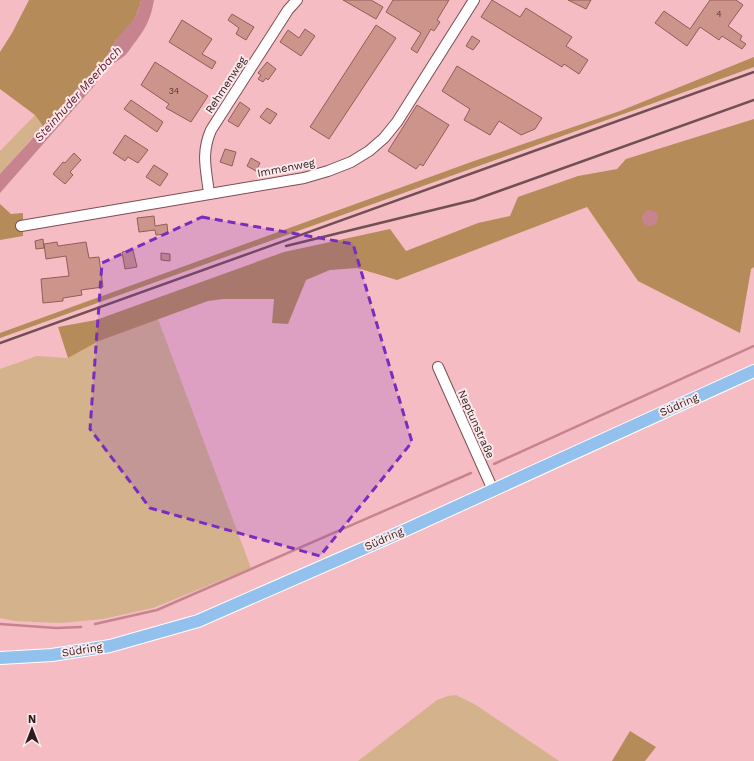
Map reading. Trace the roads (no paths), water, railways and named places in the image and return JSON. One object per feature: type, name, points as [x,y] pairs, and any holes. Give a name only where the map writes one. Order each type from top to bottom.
[{"type":"main road","name":"Südring","points":[[0,658],[52,655],[103,647],[140,639],[198,621],[493,490],[754,371]]},
{"type":"street","name":"Rehmenweg","points":[[209,193],[204,158],[207,139],[288,10],[297,0]]},
{"type":"street","name":"Immenweg","points":[[21,226],[304,178],[351,162],[369,151],[397,122],[474,0]]},
{"type":"street","name":"Neptunstraße","points":[[438,367],[493,490]]},
{"type":"water","name":"Steinhuder Meerbach","points":[[141,0],[154,0],[149,19],[137,40],[124,56],[110,65],[100,75],[95,85],[0,193],[0,174],[105,59],[116,40],[132,22],[138,12]]},
{"type":"water","points":[[647,210],[653,210],[658,215],[656,224],[653,226],[647,226],[642,221],[642,215]]},
{"type":"waterway","points":[[494,464],[754,346]]},
{"type":"waterway","points":[[95,624],[157,610],[471,473]]},
{"type":"waterway","points":[[0,624],[56,628],[81,627]]},
{"type":"railway","points":[[0,343],[754,72]]},
{"type":"railway","points":[[286,246],[474,200],[754,100]]}]
